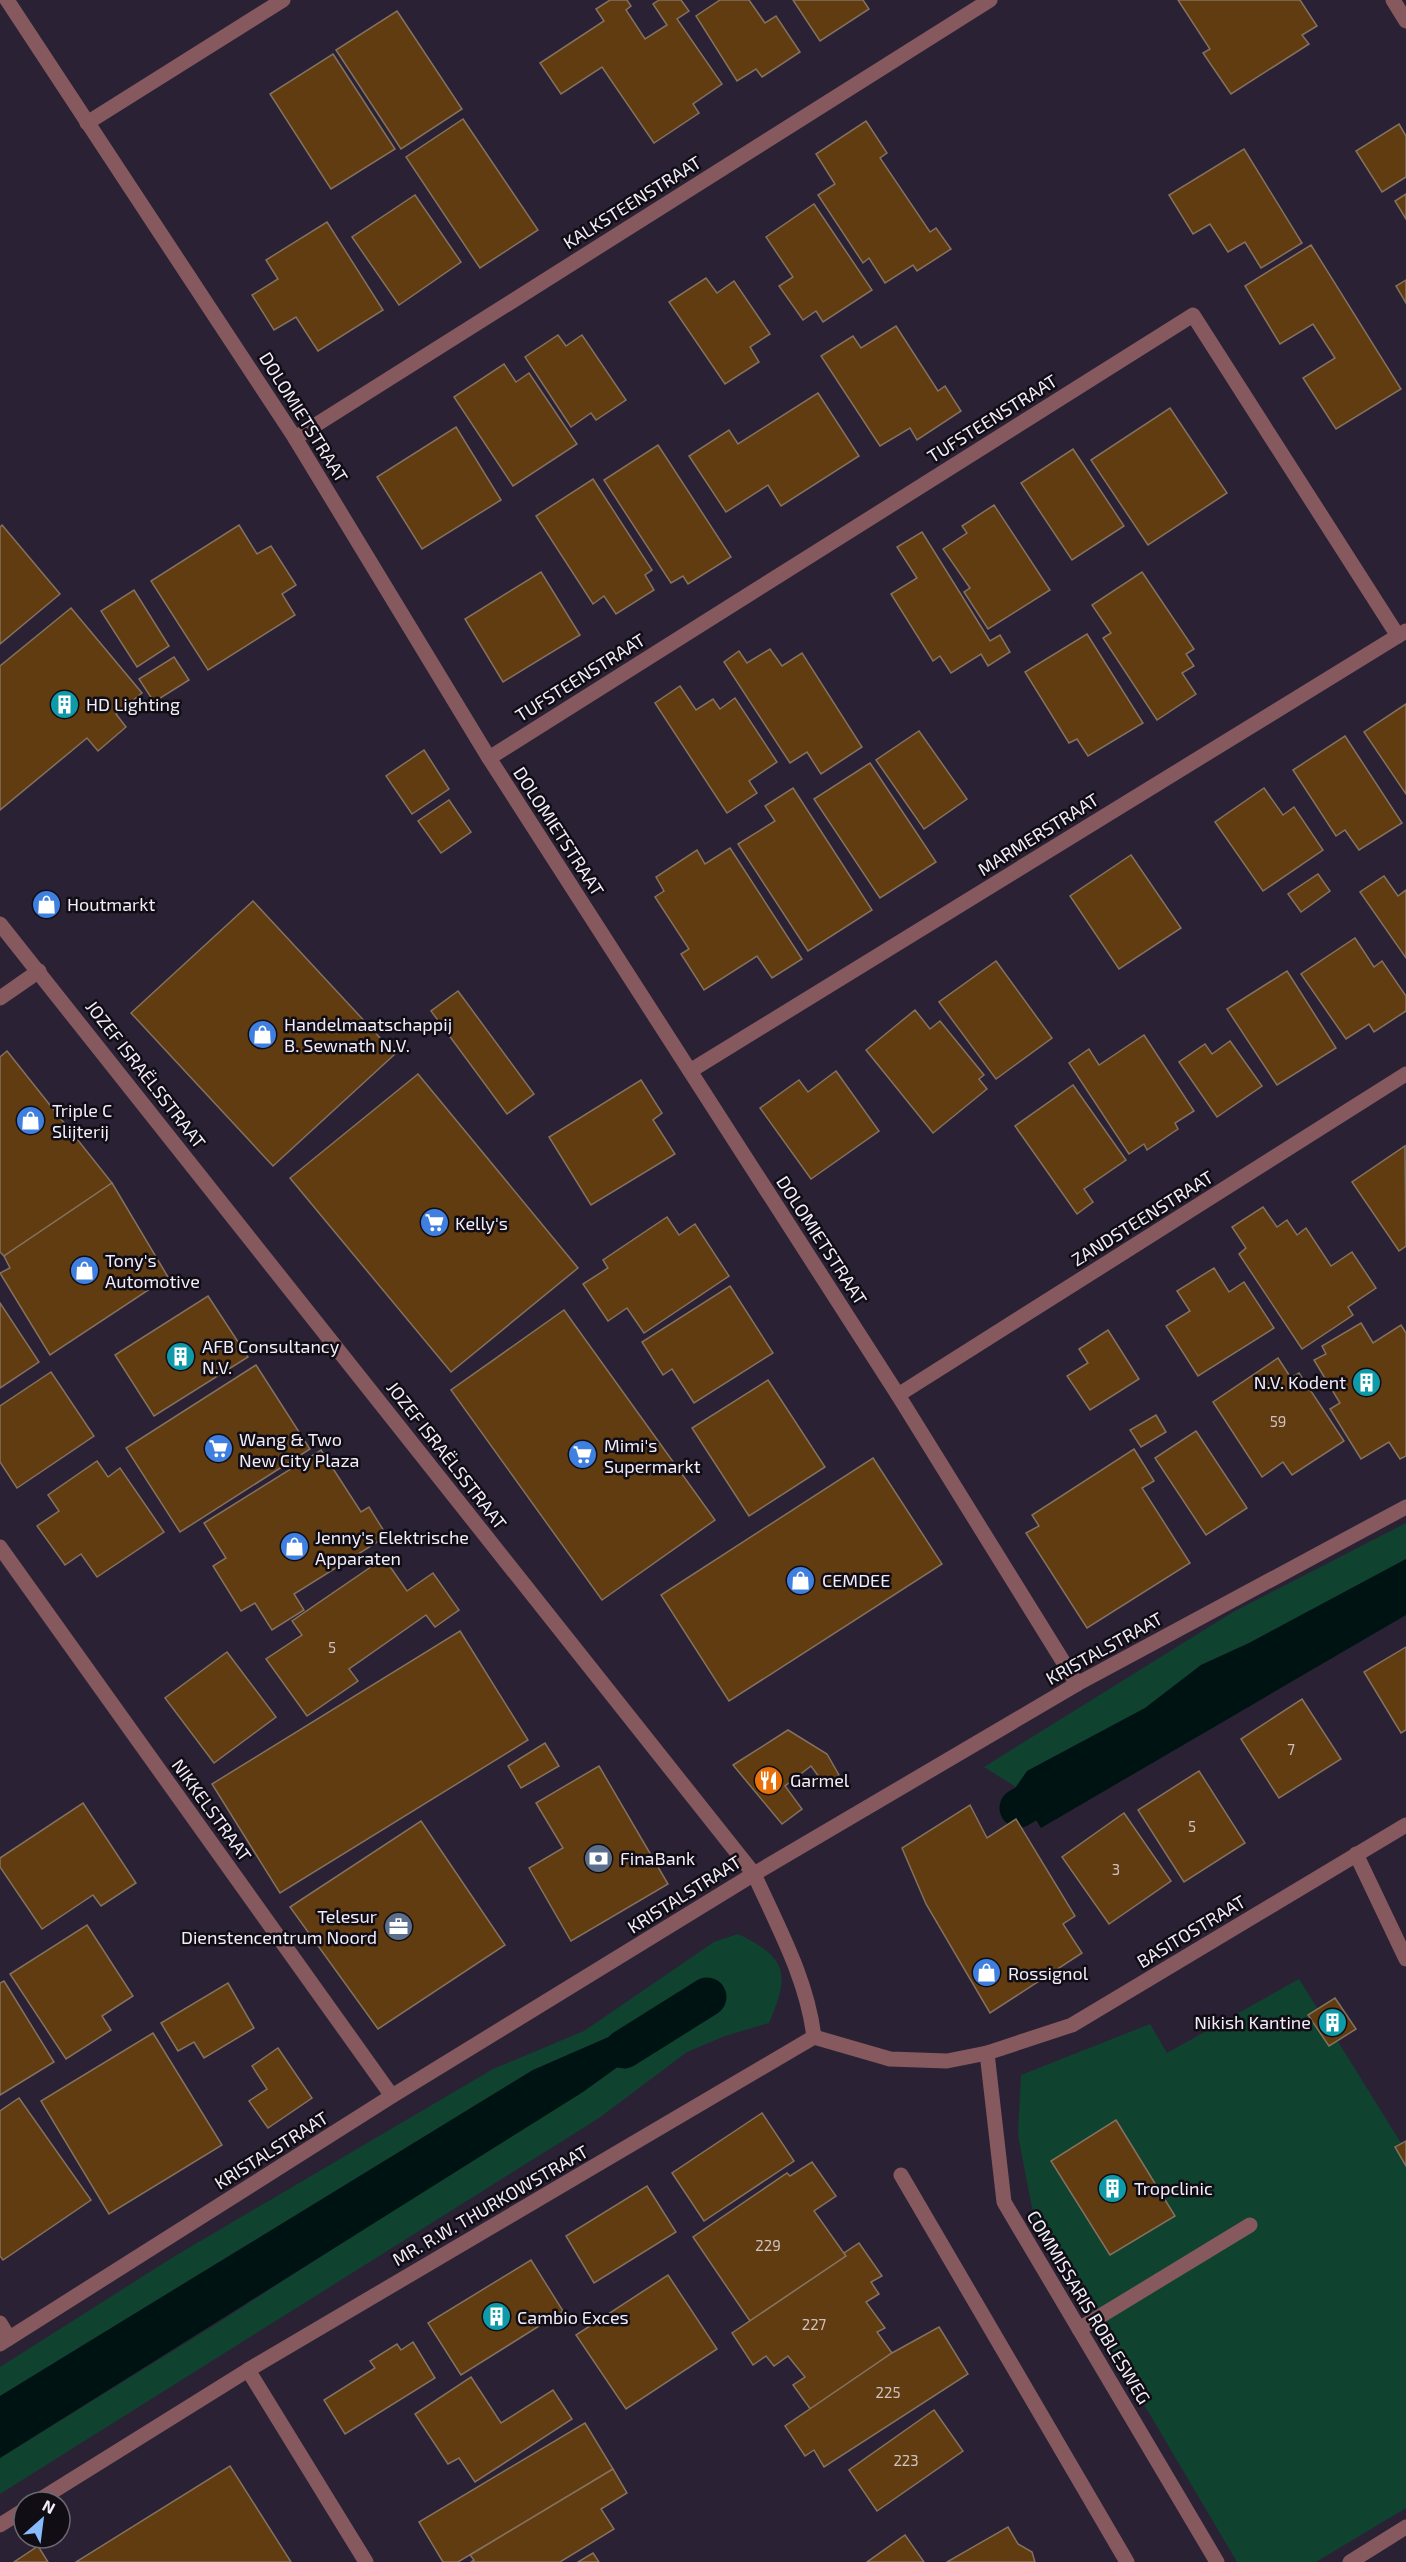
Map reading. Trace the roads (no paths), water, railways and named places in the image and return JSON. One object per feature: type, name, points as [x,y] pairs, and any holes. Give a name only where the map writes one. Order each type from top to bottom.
[{"type":"street","name":"DOLOMIETSTRAAT","points":[[7,0],[295,438],[489,758],[898,1395],[1077,1684]]},
{"type":"street","points":[[87,123],[283,0]]},
{"type":"street","name":"KALKSTEENSTRAAT","points":[[295,438],[990,0]]},
{"type":"street","points":[[1393,0],[1406,21]]},
{"type":"street","name":"TUFSTEENSTRAAT","points":[[489,758],[1193,315],[1402,634]]},
{"type":"street","name":"MARMERSTRAAT","points":[[690,1071],[1402,634]]},
{"type":"street","name":"JOZEF ISRAËLSSTRAAT","points":[[0,924],[754,1874],[798,1970],[810,2005],[814,2037]]},
{"type":"street","points":[[0,998],[39,971]]},
{"type":"street","name":"ZANDSTEENSTRAAT","points":[[898,1395],[1406,1074]]},
{"type":"street","name":"KRISTALSTRAAT","points":[[5,2341],[392,2096],[754,1874],[1077,1684],[1406,1507]]},
{"type":"street","name":"NIKKELSTRAAT","points":[[0,1547],[392,2096]]},
{"type":"street","name":"BASITOSTRAAT","points":[[987,2052],[1072,2025],[1406,1825]]},
{"type":"street","points":[[1356,1854],[1406,1959]]},
{"type":"street","points":[[814,2037],[890,2058],[946,2061],[987,2052]]},
{"type":"street","name":"MR. R.W. THURKOWSTRAAT","points":[[55,2490],[248,2370],[814,2037]]},
{"type":"street","name":"COMMISSARIS ROBLESWEG","points":[[987,2052],[1004,2202],[1217,2562]]},
{"type":"street","points":[[901,2175],[1127,2562]]},
{"type":"street","points":[[1079,2330],[1250,2225]]},
{"type":"street","points":[[0,2323],[5,2341]]},
{"type":"street","points":[[248,2370],[366,2562]]},
{"type":"street","points":[[1350,2562],[1406,2527]]},
{"type":"waterway","points":[[1019,1808],[1071,1777]]},
{"type":"waterway","points":[[624,2049],[707,1997]]},
{"type":"place","name":"HD Lighting","points":[[65,704]]},
{"type":"place","name":"Houtmarkt","points":[[46,904]]},
{"type":"place","name":"Handelmaatschappij B. Sewnath N.V.","points":[[263,1034]]},
{"type":"place","name":"Triple C Slijterij","points":[[31,1120]]},
{"type":"place","name":"Kelly's","points":[[434,1223]]},
{"type":"place","name":"Tony's Automotive","points":[[84,1270]]},
{"type":"place","name":"AFB Consultancy N.V.","points":[[181,1356]]},
{"type":"place","name":"N.V. Kodent","points":[[1367,1382]]},
{"type":"place","name":"Wang & Two New City Plaza","points":[[218,1449]]},
{"type":"place","name":"Mimi's Supermarkt","points":[[583,1455]]},
{"type":"place","name":"Jenny's Elektrische Apparaten","points":[[294,1547]]},
{"type":"place","name":"CEMDEE","points":[[801,1580]]},
{"type":"place","name":"Garmel","points":[[769,1780]]},
{"type":"place","name":"FinaBank","points":[[599,1858]]},
{"type":"place","name":"Telesur Dienstencentrum Noord","points":[[398,1926]]},
{"type":"place","name":"Rossignol","points":[[987,1973]]},
{"type":"place","name":"Nikish Kantine","points":[[1332,2022]]},
{"type":"place","name":"Tropclinic","points":[[1113,2188]]},
{"type":"place","name":"Cambio Exces","points":[[496,2317]]}]
